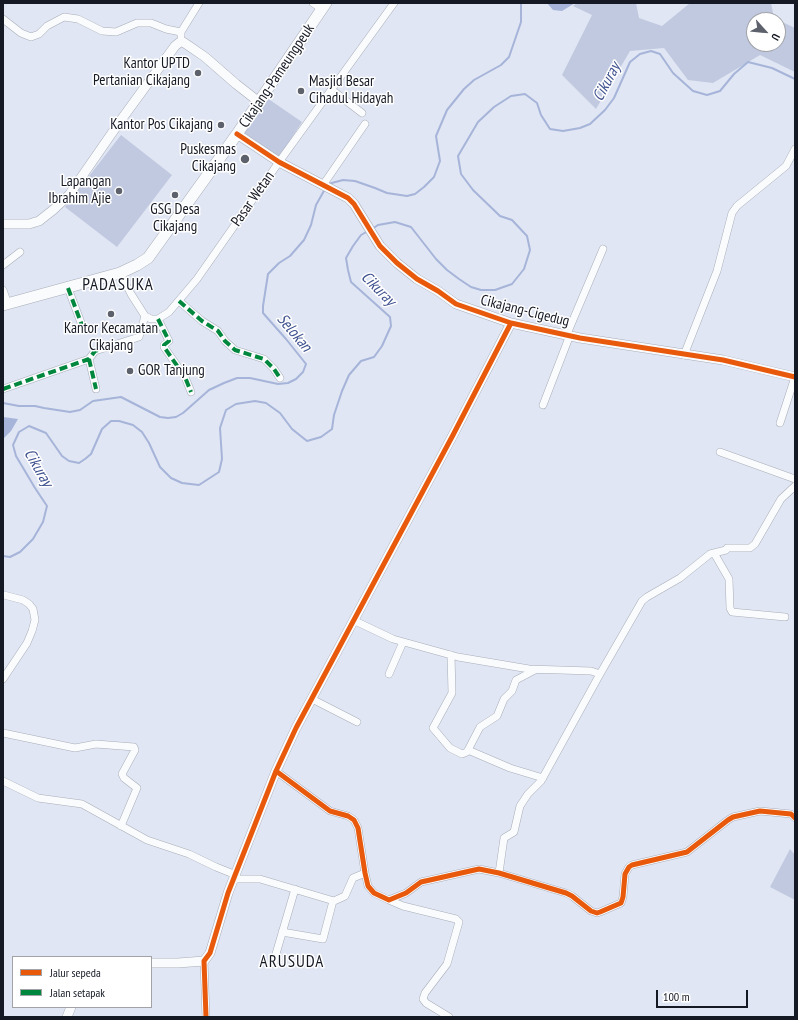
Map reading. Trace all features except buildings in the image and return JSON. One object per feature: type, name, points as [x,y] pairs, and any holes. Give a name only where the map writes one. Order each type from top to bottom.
[{"type":"main road","name":"Cikajang-Pameungpeuk","points":[[5,305],[120,273],[142,262],[154,251],[259,102],[320,5]]},
{"type":"street","points":[[3,224],[29,224],[39,221],[69,195],[121,120],[175,46],[180,42],[181,32],[199,3]]},
{"type":"street","name":"Pasar Wetan","points":[[158,319],[162,318],[169,312],[205,268],[279,162],[394,3]]},
{"type":"street","points":[[3,19],[21,33],[31,38],[40,34],[47,26],[64,17],[78,19],[102,31],[116,32],[137,23],[152,23],[166,29],[181,32]]},
{"type":"street","points":[[180,42],[190,46],[259,102]]},
{"type":"street","points":[[332,90],[362,113]]},
{"type":"street","points":[[325,187],[365,124]]},
{"type":"street","name":"Cikajang-Cigedug","points":[[237,134],[279,162],[348,198],[354,204],[380,246],[393,259],[417,279],[438,291],[456,304],[511,323],[568,335],[723,360],[795,377]]},
{"type":"street","points":[[684,354],[717,271],[732,212],[737,206],[786,166],[795,149]]},
{"type":"street","points":[[543,405],[568,335],[603,249]]},
{"type":"street","points":[[3,265],[20,252]]},
{"type":"street","points":[[120,273],[145,316],[151,319],[158,319],[169,341],[164,345],[164,347],[185,377],[191,392]]},
{"type":"street","points":[[68,288],[83,328]]},
{"type":"street","points":[[3,290],[5,305]]},
{"type":"street","points":[[179,301],[202,321],[218,331],[225,341],[235,350],[264,359],[274,369],[280,378]]},
{"type":"street","points":[[3,389],[89,359],[95,351],[139,337],[145,316]]},
{"type":"street","points":[[206,1017],[204,961],[210,953],[228,893],[276,771],[296,728],[453,435],[511,323]]},
{"type":"street","points":[[89,359],[96,389]]},
{"type":"street","points":[[780,423],[795,377]]},
{"type":"street","points":[[720,452],[795,479]]},
{"type":"street","points":[[499,873],[504,838],[514,832],[520,806],[526,795],[539,784],[543,778],[644,598],[680,578],[705,558],[714,553],[726,550],[727,548],[748,549],[753,547],[781,499],[795,486]]},
{"type":"street","points":[[714,553],[729,579],[730,608],[732,612],[785,617]]},
{"type":"street","points":[[3,679],[27,643],[35,620],[33,608],[29,604],[23,600],[4,595]]},
{"type":"street","points":[[353,620],[385,636],[451,655],[535,670],[591,670],[600,674]]},
{"type":"street","points":[[389,674],[403,642]]},
{"type":"street","points":[[451,655],[452,693],[433,728],[450,748],[462,754],[466,753],[468,750],[480,727],[497,716],[504,699],[512,691],[516,680],[535,670]]},
{"type":"street","points":[[312,699],[357,722]]},
{"type":"street","points":[[3,733],[76,748],[96,744],[134,747],[135,750],[122,774],[124,778],[138,788],[121,826]]},
{"type":"street","points":[[468,750],[510,768],[543,778]]},
{"type":"street","points":[[276,771],[330,811],[348,816],[354,820],[358,828],[365,873],[370,890],[404,906],[459,921],[448,964],[425,993],[423,999],[426,1003],[448,1017]]},
{"type":"street","points":[[3,781],[38,798],[82,804],[151,842],[189,854],[235,877],[260,879],[333,901],[344,898],[353,878],[365,873]]},
{"type":"street","points":[[389,900],[406,893],[421,882],[476,869],[499,873],[566,893],[591,911],[597,913],[621,903],[625,874],[629,867],[687,852],[733,817],[760,811],[791,814],[795,818]]},
{"type":"street","points":[[273,964],[295,890]]},
{"type":"street","points":[[282,932],[323,939],[333,901]]},
{"type":"street","points":[[152,962],[178,963],[204,961]]},
{"type":"shaded area","points":[[547,3],[575,3],[562,11],[553,10]]},
{"type":"shaded area","points":[[577,3],[636,3],[639,18],[662,26],[690,3],[771,3],[773,12],[746,12],[746,52],[786,52],[786,24],[795,28],[795,72],[760,55],[713,83],[688,80],[664,48],[630,51],[596,109],[562,75],[592,15],[573,6]]},
{"type":"shaded area","points":[[267,98],[302,122],[279,157],[244,133]]},
{"type":"shaded area","name":"Lapangan Ibrahim Ajie","points":[[121,135],[172,175],[117,247],[65,207]]},
{"type":"shaded area","points":[[3,417],[18,419],[11,431],[4,438]]},
{"type":"shaded area","points":[[790,849],[795,855],[795,900],[770,887]]},
{"type":"waterway","name":"Selokan","points":[[328,184],[343,180],[355,181],[387,193],[407,196],[415,194],[424,187],[434,177],[440,161],[436,136],[447,110],[464,89],[474,80],[501,65],[509,57],[521,22],[521,3]]},
{"type":"waterway","name":"Cikuray","points":[[372,229],[378,225],[395,222],[411,227],[436,259],[447,270],[471,287],[481,290],[495,290],[512,284],[524,269],[530,250],[527,236],[512,220],[500,216],[473,190],[461,174],[458,156],[478,122],[494,107],[511,96],[525,94],[537,103],[541,115],[550,129],[563,131],[580,128],[590,124],[605,110],[614,98],[630,62],[640,54],[651,51],[660,54],[673,73],[693,91],[707,95],[720,91],[734,74],[748,62],[772,68],[795,79]]},
{"type":"waterway","name":"Selokan","points":[[3,403],[19,406],[35,406],[70,412],[80,410],[93,401],[121,397],[160,417],[168,418],[176,417],[183,413],[209,390],[237,378],[250,378],[278,384],[288,383],[296,379],[303,372],[306,364],[263,313],[263,306],[268,274],[279,263],[290,256],[304,240],[311,225],[316,205],[325,189]]},
{"type":"waterway","name":"Cikuray","points":[[3,556],[10,557],[20,552],[33,539],[43,522],[47,506],[16,456],[13,445],[19,432],[29,426],[46,433],[62,456],[69,461],[79,463],[91,454],[102,429],[111,421],[119,421],[133,425],[142,432],[160,467],[171,478],[182,483],[199,485],[219,472],[222,459],[220,428],[226,410],[236,404],[255,401],[266,403],[280,413],[292,429],[307,441],[321,437],[332,429],[334,415],[349,375],[361,361],[374,357],[382,346],[391,326],[390,317],[351,282],[348,270],[346,258],[361,235],[368,231]]},
{"type":"marked path","points":[[68,288],[83,328]]},
{"type":"marked path","points":[[179,301],[202,321],[218,331],[225,341],[235,350],[264,359],[274,369],[280,378]]},
{"type":"marked path","points":[[158,319],[169,341],[164,345],[164,347],[185,377],[191,392]]},
{"type":"marked path","points":[[3,389],[89,359],[95,351],[108,347]]},
{"type":"marked path","points":[[89,359],[96,389]]},
{"type":"cycle path","points":[[237,134],[279,162],[348,198],[354,204],[380,246],[397,263],[417,279],[438,291],[456,304],[511,323],[580,338],[723,360],[795,377]]},
{"type":"cycle path","points":[[206,1017],[204,961],[210,953],[228,893],[276,771],[296,728],[453,435],[511,323]]},
{"type":"cycle path","points":[[276,771],[330,811],[348,816],[354,820],[358,828],[368,886],[374,893],[389,900],[406,893],[421,882],[479,869],[499,873],[566,893],[591,911],[597,913],[621,903],[625,874],[632,865],[687,852],[733,817],[760,811],[791,814],[795,818]]},
{"type":"place","name":"Kantor UPTD Pertanian Cikajang","points":[[198,73]]},
{"type":"place","name":"Masjid Besar Cihadul Hidayah","points":[[301,91]]},
{"type":"place","name":"Kantor Pos Cikajang","points":[[221,125]]},
{"type":"place","name":"Puskesmas Cikajang","points":[[245,159]]},
{"type":"place","name":"Lapangan Ibrahim Ajie","points":[[119,191]]},
{"type":"place","name":"GSG Desa Cikajang","points":[[175,195]]},
{"type":"place","name":"Kantor Kecamatan Cikajang","points":[[111,314]]},
{"type":"place","name":"GOR Tanjung","points":[[130,371]]},
{"type":"district","name":"PADASUKA","points":[[118,285]]},
{"type":"district","name":"ARUSUDA","points":[[292,962]]}]
